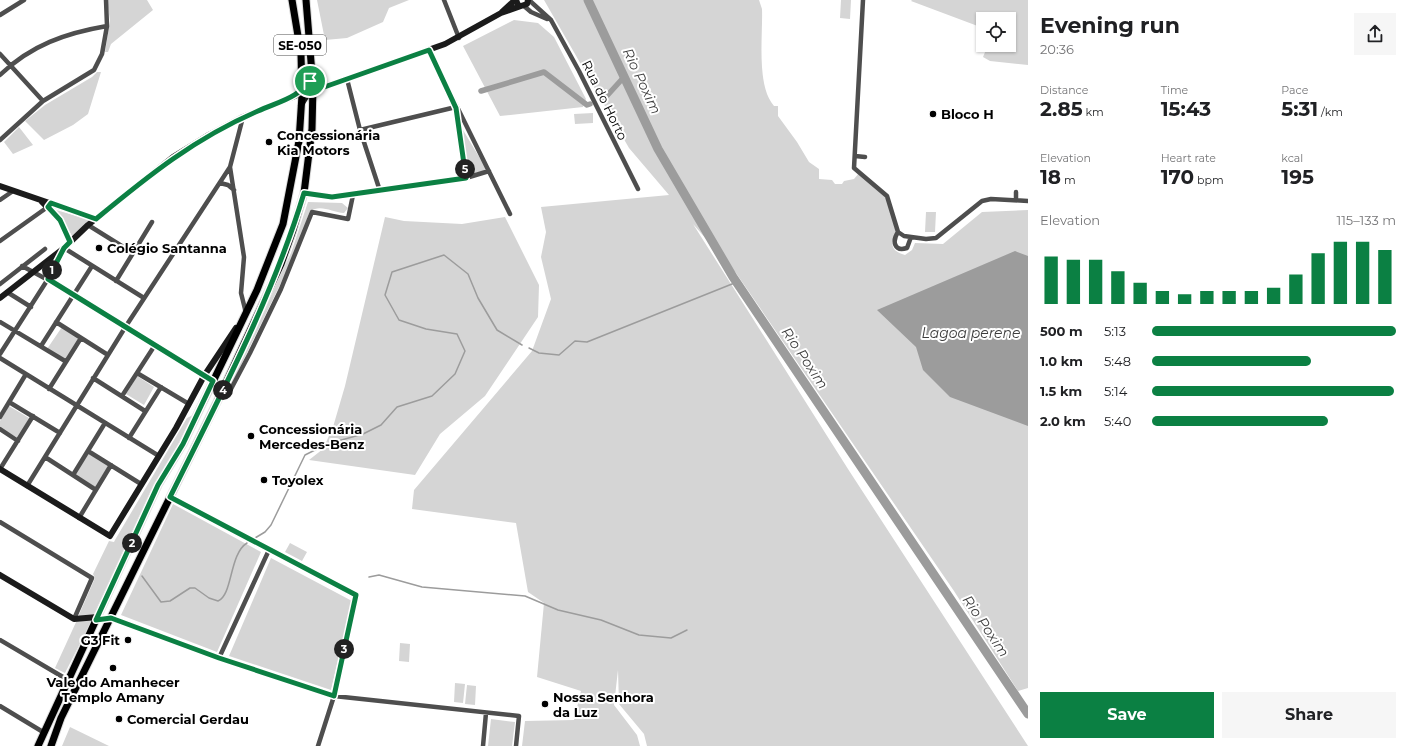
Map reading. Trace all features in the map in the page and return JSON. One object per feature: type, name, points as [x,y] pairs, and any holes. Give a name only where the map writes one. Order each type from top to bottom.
[{"type":"main road","name":"SE-050","points":[[38,746],[43,732],[97,619],[158,485],[183,444],[246,313],[268,265],[283,224],[299,141],[302,91],[301,54],[292,0]]},
{"type":"main road","name":"SE-050","points":[[51,746],[61,718],[113,616],[217,402],[281,264],[304,193],[312,128],[313,76],[306,0]]},
{"type":"main road","points":[[97,619],[113,616]]},
{"type":"street","points":[[0,15],[24,0]]},
{"type":"street","points":[[0,140],[43,101],[94,70],[98,63],[107,26],[106,0]]},
{"type":"street","points":[[444,0],[459,38]]},
{"type":"street","points":[[301,106],[307,95],[313,91],[459,38],[501,13],[516,0],[518,5],[551,20]]},
{"type":"street","points":[[501,13],[523,6],[528,0]]},
{"type":"street","name":"Rua do Horto","points":[[528,0],[551,20],[579,71],[638,189]]},
{"type":"street","points":[[863,0],[855,170],[887,196],[898,232],[904,236],[936,238],[986,200],[1028,201]]},
{"type":"street","points":[[0,75],[10,65],[39,46],[64,35],[107,26]]},
{"type":"street","points":[[429,50],[456,108],[510,214]]},
{"type":"street","points":[[0,54],[43,101]]},
{"type":"street","points":[[0,298],[64,248],[88,225],[173,157],[207,136],[243,117],[295,96],[302,91],[313,76]]},
{"type":"street","points":[[347,79],[360,130],[380,191]]},
{"type":"street","points":[[360,130],[456,108]]},
{"type":"street","points":[[456,108],[466,178]]},
{"type":"street","points":[[27,486],[126,326],[230,167],[243,117]]},
{"type":"street","points":[[855,156],[865,157]]},
{"type":"street","points":[[33,416],[0,469],[109,536],[159,456],[204,376],[246,313],[241,293],[244,257],[230,167]]},
{"type":"street","points":[[304,193],[327,198],[466,178],[489,171]]},
{"type":"street","points":[[220,183],[229,185],[234,190]]},
{"type":"street","points":[[0,186],[39,199],[49,205],[96,219]]},
{"type":"street","points":[[0,200],[13,191]]},
{"type":"street","points":[[1016,192],[1016,200]]},
{"type":"street","points":[[217,402],[229,392],[250,353],[281,289],[312,212],[348,219],[353,194]]},
{"type":"street","points":[[0,241],[49,205]]},
{"type":"street","points":[[49,205],[63,224],[70,242]]},
{"type":"street","points":[[116,281],[152,222]]},
{"type":"street","points":[[88,225],[133,253]]},
{"type":"street","points":[[898,232],[894,238],[894,244],[897,248],[902,250],[907,248],[911,237]]},
{"type":"street","points":[[64,248],[144,298]]},
{"type":"street","points":[[0,354],[48,279],[64,248]]},
{"type":"street","points":[[0,284],[45,249]]},
{"type":"street","points":[[22,266],[34,271],[74,294],[213,381]]},
{"type":"street","points":[[41,346],[92,266]]},
{"type":"street","points":[[7,292],[31,307]]},
{"type":"street","points":[[0,322],[65,361]]},
{"type":"street","points":[[56,322],[108,355]]},
{"type":"street","points":[[49,389],[65,361],[81,338]]},
{"type":"street","points":[[122,396],[155,345]]},
{"type":"street","points":[[0,358],[159,456]]},
{"type":"street","points":[[137,373],[189,404]]},
{"type":"street","points":[[0,417],[26,374]]},
{"type":"street","points":[[93,378],[145,411]]},
{"type":"street","points":[[129,438],[160,387]]},
{"type":"street","points":[[9,402],[60,433]]},
{"type":"street","points":[[73,475],[105,423]]},
{"type":"street","points":[[0,429],[18,440]]},
{"type":"street","points":[[88,451],[141,484]]},
{"type":"street","points":[[45,457],[96,490]]},
{"type":"street","points":[[79,518],[111,465]]},
{"type":"street","points":[[170,497],[356,595],[334,696],[318,746]]},
{"type":"street","points":[[0,522],[92,578],[74,618]]},
{"type":"street","points":[[219,658],[269,550]]},
{"type":"street","points":[[0,575],[74,618],[97,619]]},
{"type":"street","points":[[113,616],[219,658],[334,696],[519,716],[516,746]]},
{"type":"street","points":[[0,640],[68,680]]},
{"type":"street","points":[[0,706],[43,732]]},
{"type":"street","points":[[483,746],[486,712]]},
{"type":"shaded area","points":[[107,0],[147,0],[153,10],[111,44],[108,52],[105,52],[110,21]]},
{"type":"shaded area","points":[[317,0],[409,0],[389,8],[383,22],[347,38],[325,40]]},
{"type":"shaded area","points":[[544,0],[759,0],[762,9],[761,46],[765,86],[768,97],[774,106],[778,106],[778,116],[797,142],[809,162],[819,169],[819,179],[832,180],[835,184],[842,184],[844,181],[854,179],[859,173],[889,200],[896,233],[892,244],[895,250],[901,254],[905,255],[912,250],[915,243],[943,244],[982,212],[1028,210],[1028,688],[1018,691],[954,591],[736,273],[693,224],[848,469],[1028,746],[647,746],[644,734],[619,704],[618,670],[614,705],[637,735],[640,746],[522,746],[525,721],[574,720],[581,691],[537,677],[544,603],[528,592],[516,523],[412,509],[414,490],[532,351],[551,299],[541,257],[546,232],[541,207],[669,195],[629,148]]},
{"type":"shaded area","points":[[841,0],[851,0],[850,19],[840,18]]},
{"type":"shaded area","points":[[1028,0],[1028,65],[990,61],[983,57],[985,52],[1016,52],[1016,12],[976,12],[976,25],[911,1]]},
{"type":"shaded area","points":[[514,20],[538,23],[554,37],[586,99],[583,107],[500,116],[463,46]]},
{"type":"shaded area","points":[[97,72],[101,72],[88,114],[73,125],[44,140],[25,121],[45,105],[92,77]]},
{"type":"shaded area","points":[[593,113],[593,123],[575,124],[574,114]]},
{"type":"shaded area","points":[[460,125],[487,170],[468,175]]},
{"type":"shaded area","points":[[19,127],[33,145],[13,154],[4,142]]},
{"type":"shaded area","points":[[308,202],[342,203],[348,208],[344,213],[322,208],[310,211],[294,256],[229,390],[227,388],[291,253]]},
{"type":"shaded area","points":[[56,210],[91,220],[72,236]]},
{"type":"shaded area","points":[[926,212],[936,212],[935,232],[925,232]]},
{"type":"shaded area","points":[[385,217],[404,221],[462,224],[505,217],[539,285],[538,317],[485,396],[440,434],[415,475],[309,460],[323,449],[333,427],[345,386]]},
{"type":"shaded area","points":[[62,327],[82,340],[68,362],[47,349]]},
{"type":"shaded area","points":[[137,376],[154,387],[144,405],[126,394]]},
{"type":"shaded area","points":[[9,406],[29,418],[18,438],[0,428],[0,421]]},
{"type":"shaded area","points":[[193,415],[94,616],[78,617],[95,578],[93,574],[109,541],[114,542],[187,418]]},
{"type":"shaded area","points":[[89,452],[109,465],[95,487],[75,474]]},
{"type":"shaded area","points":[[173,504],[261,552],[217,652],[121,615]]},
{"type":"shaded area","points":[[290,543],[307,552],[302,561],[285,552]]},
{"type":"shaded area","points":[[271,558],[352,601],[331,690],[229,656]]},
{"type":"shaded area","points":[[77,620],[92,620],[65,673],[55,668]]},
{"type":"shaded area","points":[[400,643],[410,644],[409,662],[399,661]]},
{"type":"shaded area","points":[[455,683],[465,684],[463,703],[454,702]]},
{"type":"shaded area","points":[[467,685],[476,686],[475,705],[465,704]]},
{"type":"shaded area","points":[[491,719],[515,722],[512,746],[488,746]]},
{"type":"shaded area","points":[[70,727],[109,746],[62,746]]},
{"type":"water","name":"Lagoa perene","points":[[1015,251],[1028,256],[1028,426],[950,397],[923,370],[916,347],[877,310]]},
{"type":"waterway","name":"Rio Poxim","points":[[588,0],[658,149],[733,277],[1028,714]]},
{"type":"waterway","points":[[481,91],[544,72],[587,105],[590,104]]},
{"type":"waterway","points":[[604,99],[624,77]]},
{"type":"waterway","points":[[255,538],[265,532],[271,525],[305,455],[327,444],[363,434],[381,425],[397,407],[432,396],[455,374],[465,351],[457,334],[426,329],[399,320],[385,295],[392,272],[444,255],[468,274],[478,298],[497,330],[522,345]]},
{"type":"waterway","points":[[529,348],[539,353],[559,355],[575,341],[587,342],[737,282]]},
{"type":"waterway","points":[[142,576],[161,602],[170,601],[190,588],[195,588],[209,598],[218,601],[223,597],[226,591],[237,556],[241,548],[247,543]]},
{"type":"waterway","points":[[369,577],[379,575],[422,587],[525,596],[558,610],[601,620],[639,635],[671,638],[687,630]]},
{"type":"place","name":"Bloco H","points":[[933,114]]},
{"type":"place","name":"Concessionária Kia Motors","points":[[269,142]]},
{"type":"place","name":"Colégio Santanna","points":[[99,248]]},
{"type":"place","name":"Concessionária Mercedes-Benz","points":[[251,436]]},
{"type":"place","name":"Toyolex","points":[[264,480]]},
{"type":"place","name":"G3 Fit","points":[[128,640]]},
{"type":"place","name":"Vale do Amanhecer Templo Amany","points":[[113,668]]},
{"type":"place","name":"Nossa Senhora da Luz","points":[[545,704]]},
{"type":"place","name":"Comercial Gerdau","points":[[119,719]]},
{"type":"route","points":[[429,50],[456,108],[466,178],[332,197],[322,197],[304,193],[281,264],[217,402],[170,497],[356,595],[334,696],[219,658],[111,618],[96,620],[158,485],[183,444],[213,381],[48,279],[64,248],[70,242],[65,228],[60,220],[48,207],[51,203],[96,219],[180,153],[207,136],[243,117],[295,96],[302,91],[310,81],[313,76],[313,91],[429,50]]}]
